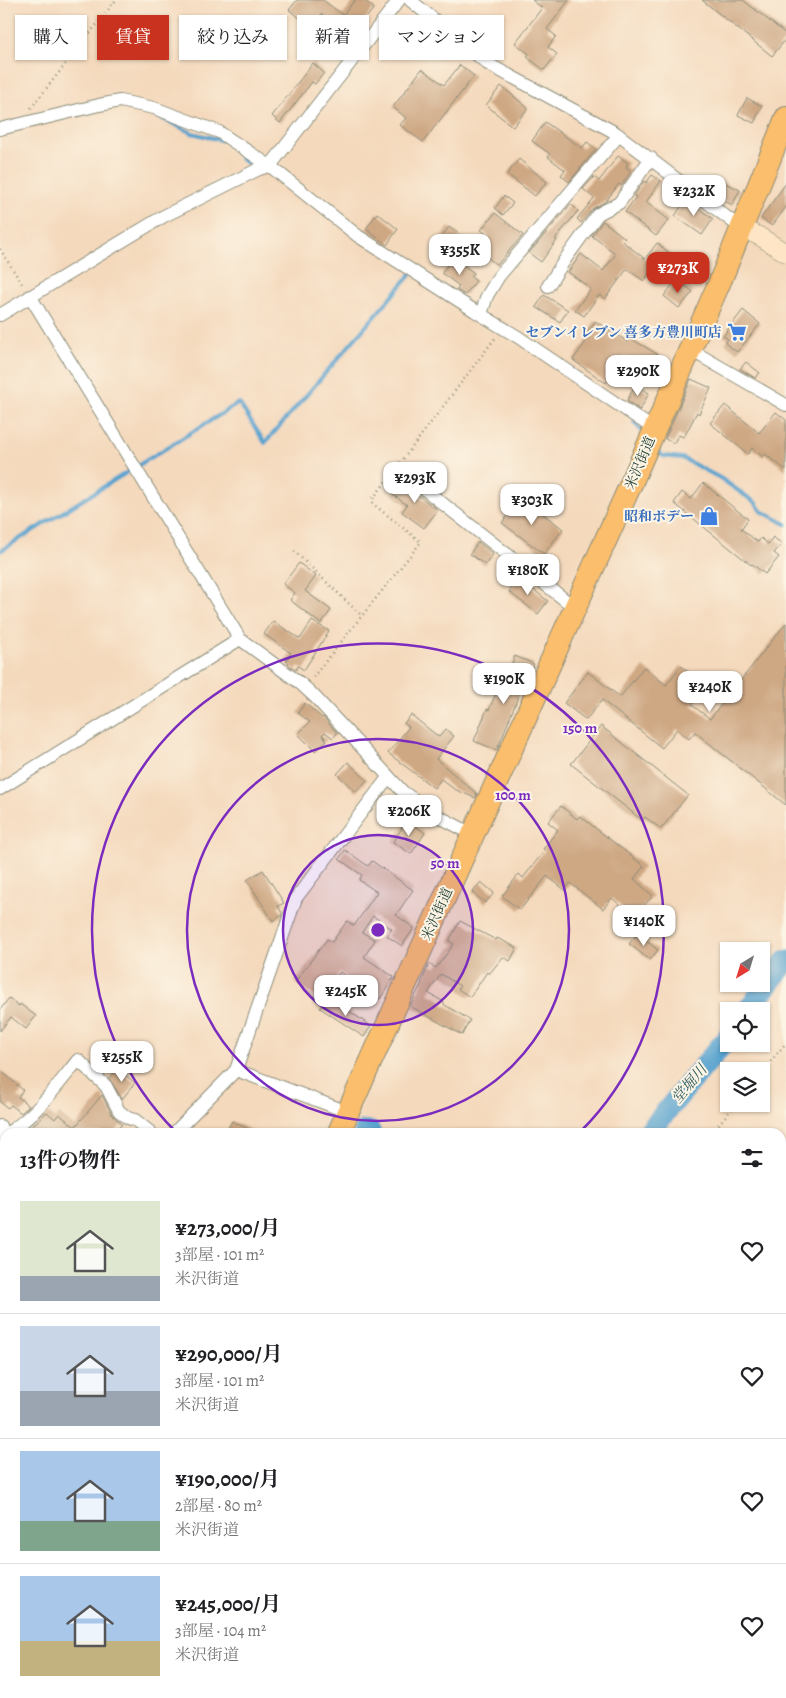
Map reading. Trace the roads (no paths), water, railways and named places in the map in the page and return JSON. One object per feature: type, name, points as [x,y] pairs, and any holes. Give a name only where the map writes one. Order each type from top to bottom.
[{"type":"highway","name":"米沢街道","points":[[340,1128],[630,486],[741,228],[786,118]]},
{"type":"street","points":[[0,315],[164,216],[259,169],[270,166],[399,0]]},
{"type":"street","points":[[410,0],[488,64],[618,135],[651,158],[741,228],[759,236],[786,253]]},
{"type":"street","points":[[0,129],[113,102],[126,102],[154,108],[219,132],[270,166],[358,236],[482,314],[654,429]]},
{"type":"street","points":[[482,314],[487,296],[499,276],[618,135]]},
{"type":"street","points":[[548,286],[598,214],[613,208],[619,203],[651,158]]},
{"type":"street","points":[[30,296],[240,639],[305,687],[403,792],[434,814],[472,834]]},
{"type":"street","points":[[689,350],[786,405]]},
{"type":"street","points":[[422,488],[574,607]]},
{"type":"street","points":[[0,789],[240,639]]},
{"type":"street","points":[[179,1128],[236,1070],[296,898],[387,779]]},
{"type":"street","points":[[15,1128],[21,1125],[41,1104],[78,1060],[106,1086],[119,1111],[145,1128]]},
{"type":"street","points":[[236,1070],[348,1112]]},
{"type":"waterway","points":[[151,113],[192,133],[221,140]]},
{"type":"waterway","points":[[235,149],[242,159],[255,168]]},
{"type":"waterway","points":[[0,551],[239,403],[265,443],[411,274]]},
{"type":"waterway","points":[[634,422],[644,434]]},
{"type":"waterway","points":[[654,448],[663,456],[682,458],[720,478],[756,503],[761,511],[786,524]]},
{"type":"waterway","name":"堂堀川","points":[[754,1002],[786,961]]},
{"type":"waterway","name":"堂堀川","points":[[652,1128],[720,1047]]},
{"type":"place","name":"セブンイレブン 喜多方豊川町店","points":[[737,332]]},
{"type":"place","name":"昭和ボデー","points":[[709,516]]}]
